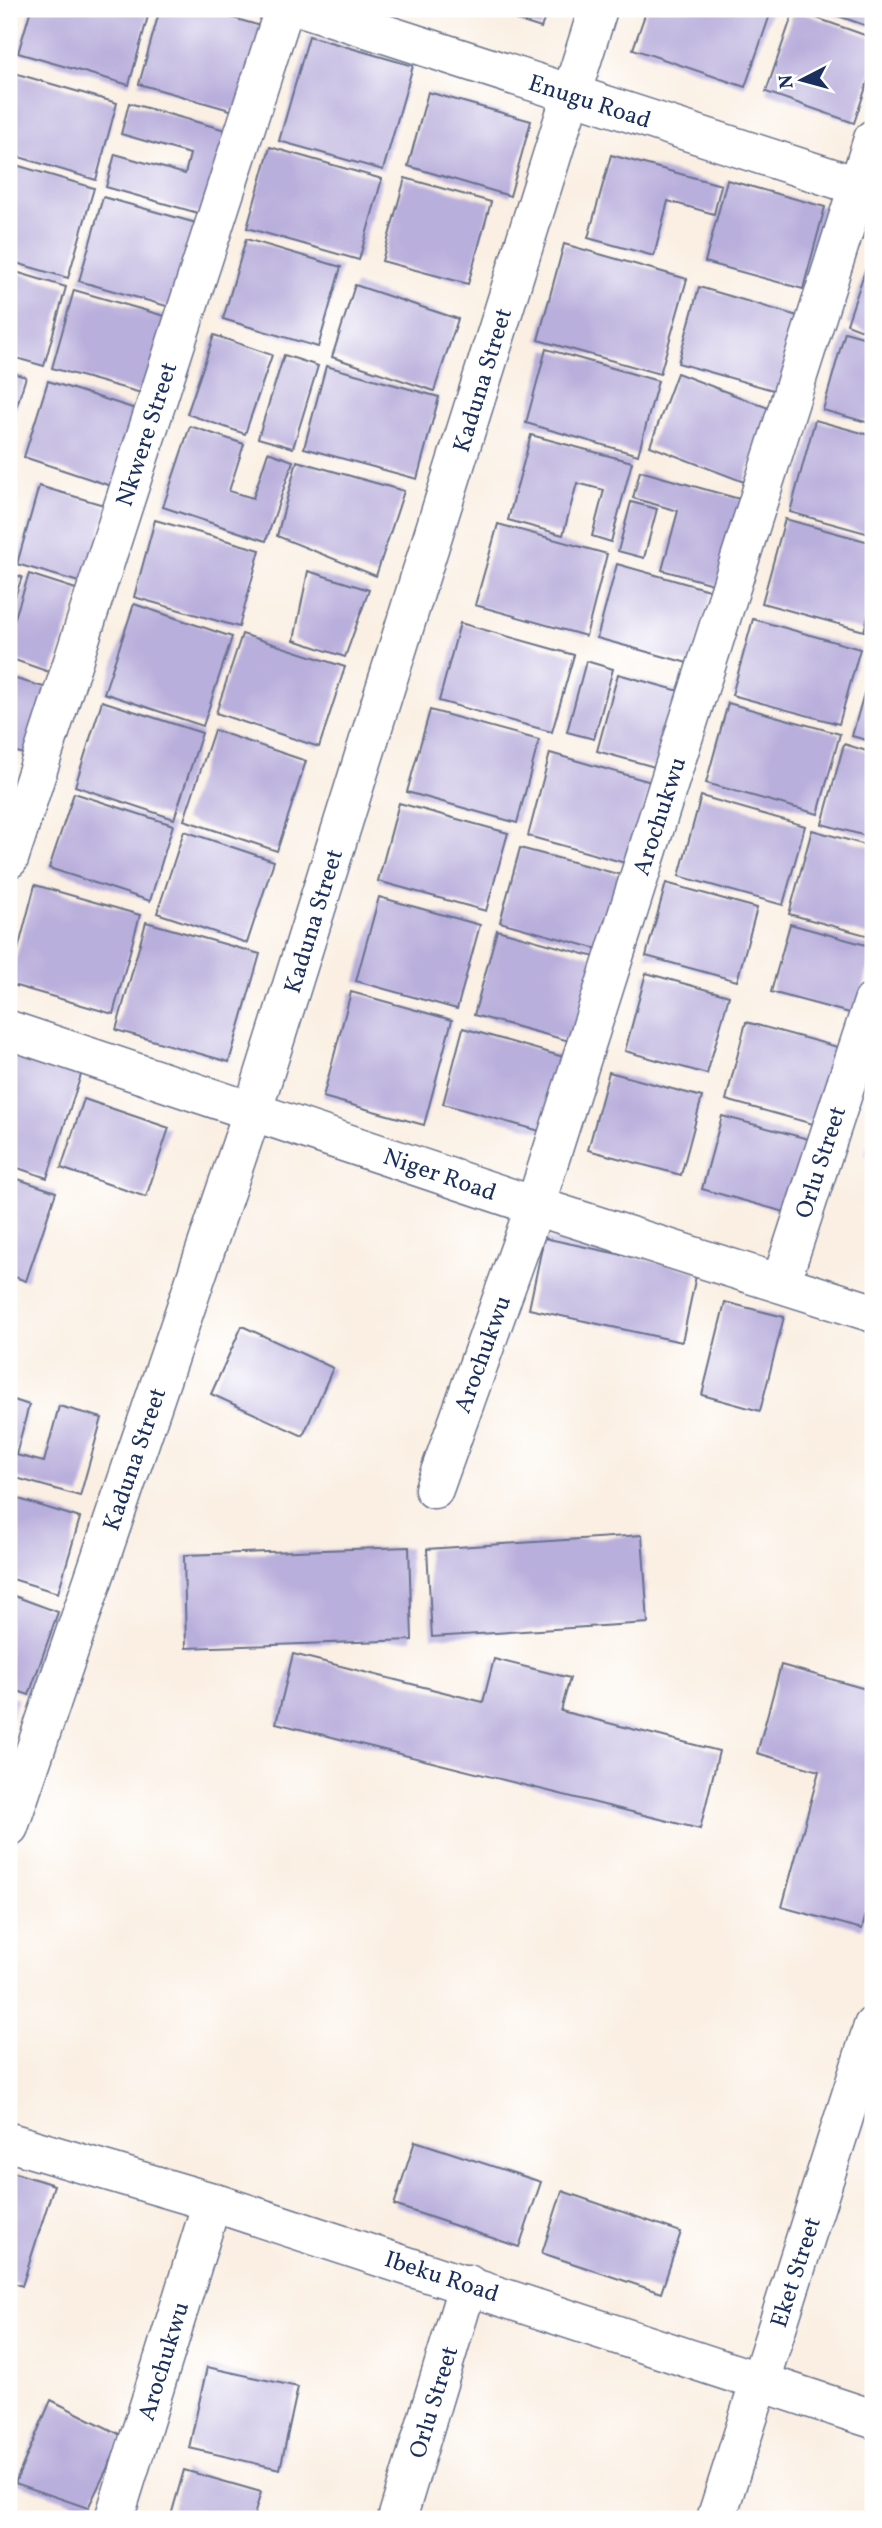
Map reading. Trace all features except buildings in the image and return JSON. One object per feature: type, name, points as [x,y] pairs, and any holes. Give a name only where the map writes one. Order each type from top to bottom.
[{"type":"street","name":"Nkwere Street","points":[[9,859],[284,9]]},
{"type":"street","name":"Enugu Road","points":[[307,9],[866,188]]},
{"type":"street","name":"Kaduna Street","points":[[9,1826],[253,1110],[598,9]]},
{"type":"street","name":"Arochukwu","points":[[435,1489],[536,1206],[866,188],[873,139]]},
{"type":"street","name":"Orlu Street","points":[[781,1282],[873,1002]]},
{"type":"street","name":"Niger Road","points":[[9,1030],[536,1206],[873,1313]]},
{"type":"street","name":"Eket Street","points":[[716,2519],[873,2026]]},
{"type":"street","name":"Ibeku Road","points":[[9,2141],[212,2202],[468,2284],[873,2419]]},
{"type":"street","name":"Arochukwu","points":[[114,2519],[212,2202]]},
{"type":"street","name":"Orlu Street","points":[[397,2519],[468,2284]]}]
